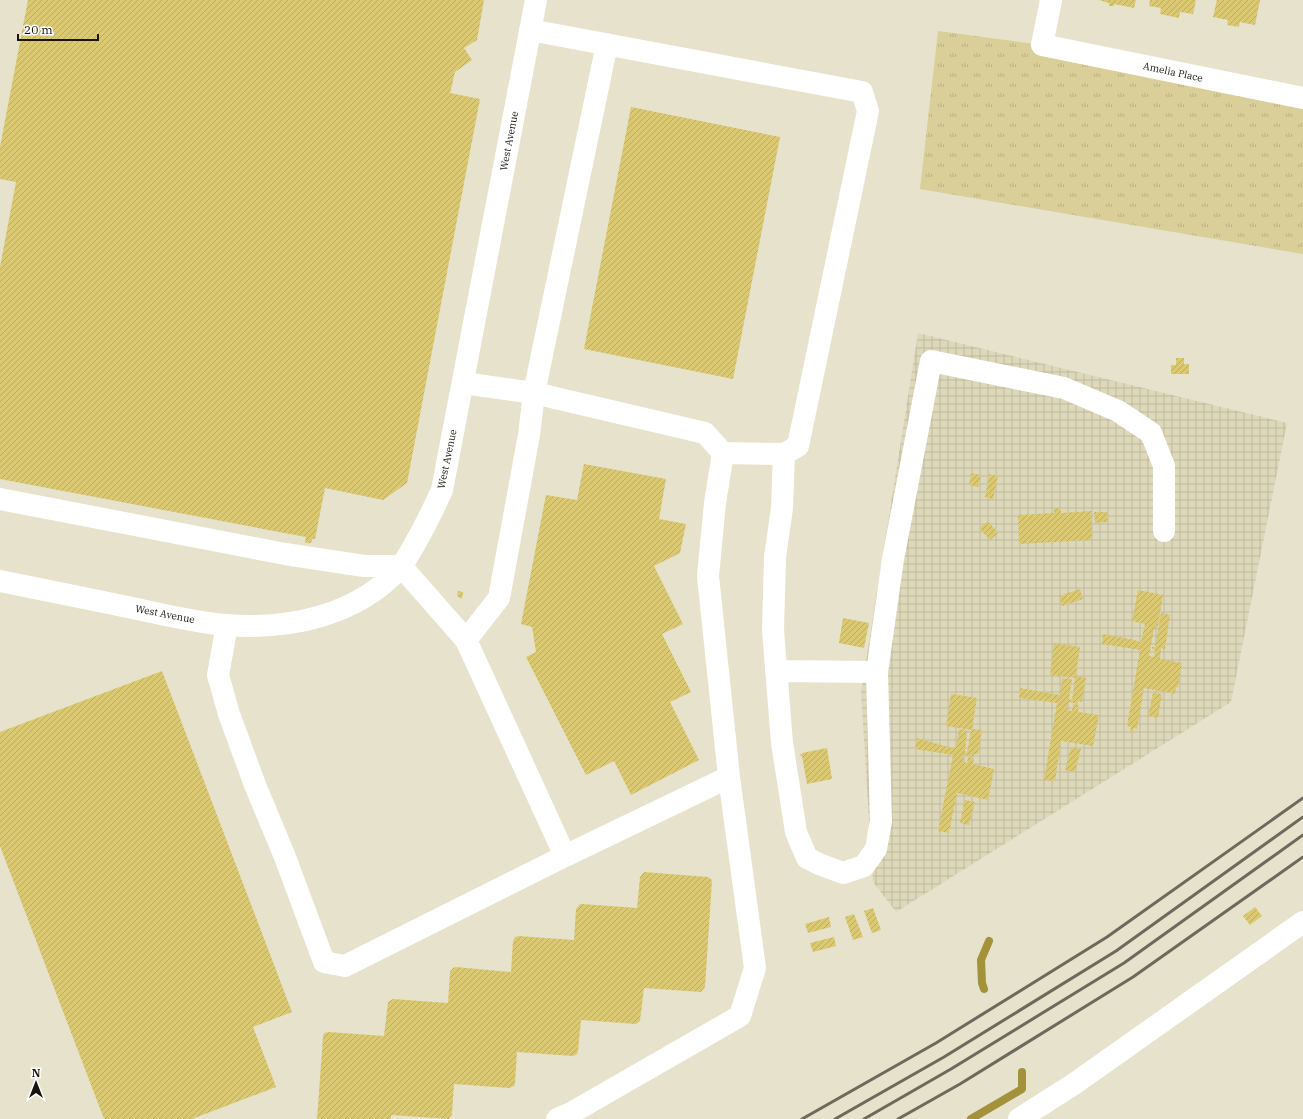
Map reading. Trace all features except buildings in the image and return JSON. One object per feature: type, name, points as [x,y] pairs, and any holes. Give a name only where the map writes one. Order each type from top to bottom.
[{"type":"street","name":"West Avenue","points":[[0,581],[192,620],[226,625],[280,625],[321,617],[347,607],[375,591],[401,566],[425,527],[442,490],[536,0]]},
{"type":"street","name":"Amelia Place","points":[[1051,0],[1042,45],[1303,98]]},
{"type":"street","points":[[463,383],[534,393],[705,433],[723,454],[784,454],[798,446],[868,112],[862,92],[530,30]]},
{"type":"street","points":[[466,640],[499,598],[529,435],[534,393],[607,44]]},
{"type":"street","points":[[784,454],[782,508],[775,557],[773,630],[782,743],[796,832],[806,858],[843,873],[864,866],[876,849],[881,821],[877,672],[893,559],[931,361],[1064,388],[1118,411],[1151,433],[1164,466],[1164,531]]},
{"type":"street","points":[[557,1119],[571,1113],[740,1016],[755,968],[729,777],[708,576],[715,503],[723,454]]},
{"type":"street","points":[[0,500],[285,554],[364,566],[401,566],[466,640],[565,856]]},
{"type":"street","points":[[226,625],[218,674],[229,714],[324,962],[345,966],[565,856],[729,777]]},
{"type":"street","points":[[776,671],[877,672]]},
{"type":"street","points":[[1019,1119],[1074,1084],[1303,922]]},
{"type":"shaded area","points":[[918,333],[1287,423],[1231,702],[896,912],[873,882],[861,693]]},
{"type":"green space","points":[[938,31],[1042,45],[1303,97],[1303,254],[920,189]]},
{"type":"waterway","points":[[984,989],[982,983],[981,960],[989,941]]},
{"type":"waterway","points":[[971,1119],[1022,1089],[1022,1072]]},
{"type":"railway","points":[[802,1119],[936,1043],[1107,937],[1303,798]]},
{"type":"railway","points":[[835,1119],[944,1057],[1116,951],[1303,817]]},
{"type":"railway","points":[[864,1119],[951,1069],[1124,963],[1303,835]]},
{"type":"railway","points":[[898,1119],[960,1084],[1133,977],[1303,857]]}]
